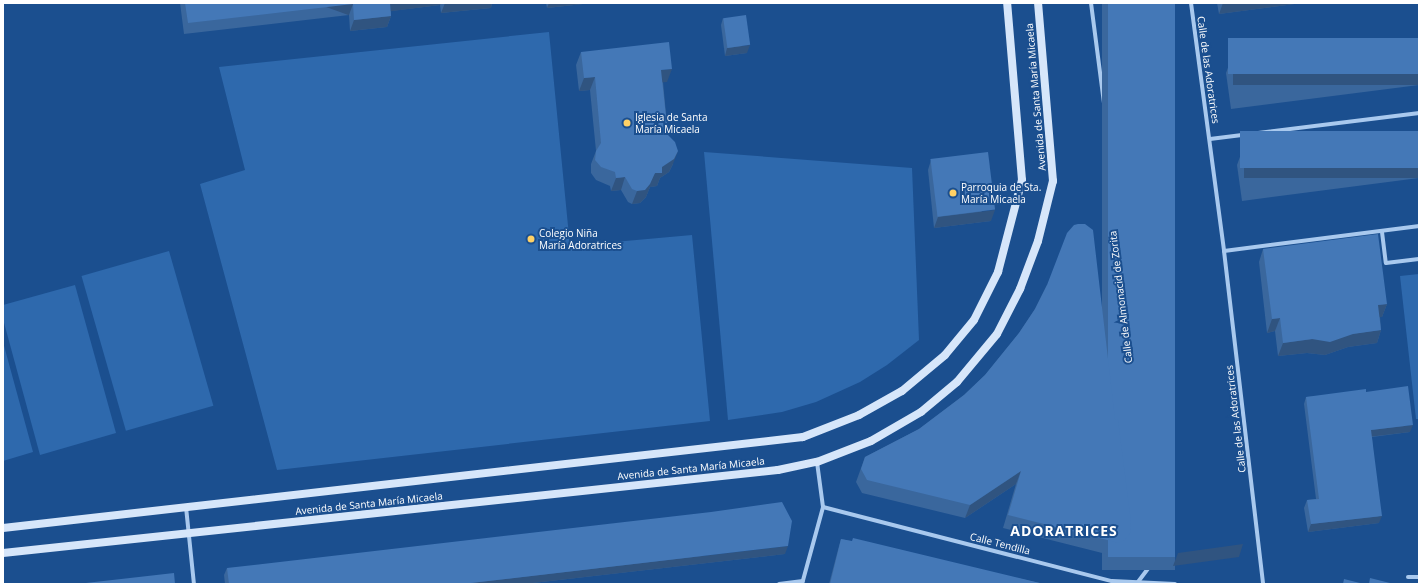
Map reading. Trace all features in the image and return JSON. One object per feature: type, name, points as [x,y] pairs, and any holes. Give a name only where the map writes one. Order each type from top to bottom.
[{"type":"street","name":"Avenida de Santa María Micaela","points":[[3,528],[803,437],[859,416],[902,391],[945,355],[974,320],[998,272],[1022,180],[1007,3]]},
{"type":"street","name":"Avenida de Santa María Micaela","points":[[3,553],[778,470],[818,462],[871,441],[921,412],[957,382],[997,334],[1020,289],[1038,241],[1053,181],[1038,3]]},
{"type":"street","name":"Calle de Almonacid de Zorita","points":[[1091,3],[1118,210],[1159,554],[1138,582]]},
{"type":"street","name":"Calle de las Adoratrices","points":[[1190,3],[1210,139],[1263,584]]},
{"type":"street","name":"Calle de las Adoratrices","points":[[1210,139],[1419,113]]},
{"type":"street","points":[[1224,251],[1382,232],[1419,226]]},
{"type":"street","points":[[1382,232],[1386,263],[1419,259]]},
{"type":"street","points":[[779,584],[803,583],[823,507],[818,462]]},
{"type":"street","points":[[186,506],[194,584]]},
{"type":"street","name":"Calle Tendilla","points":[[823,507],[1112,581],[1175,584]]},
{"type":"street","points":[[1408,577],[1419,577]]},
{"type":"shaded area","points":[[549,32],[570,246],[692,235],[710,421],[277,470],[200,184],[245,170],[219,67]]},
{"type":"shaded area","points":[[704,152],[912,168],[919,340],[887,365],[860,382],[816,402],[782,412],[728,420]]},
{"type":"shaded area","points":[[169,251],[213,406],[126,431],[82,276]]},
{"type":"shaded area","points":[[1419,274],[1419,419],[1416,419],[1400,276]]},
{"type":"shaded area","points":[[75,285],[116,433],[40,455],[3,319],[3,305]]},
{"type":"shaded area","points":[[3,342],[33,452],[3,461]]},
{"type":"building","points":[[185,3],[390,3],[391,16],[354,20],[353,4],[188,23]]},
{"type":"building","points":[[1108,3],[1175,3],[1175,557],[1108,557]]},
{"type":"building","points":[[746,15],[750,45],[727,48],[723,18]]},
{"type":"building","points":[[1228,38],[1419,38],[1419,74],[1228,74]]},
{"type":"building","name":"Iglesia de Santa María Micaela","points":[[669,42],[672,69],[661,70],[668,135],[675,142],[678,151],[674,159],[662,167],[662,173],[655,173],[650,184],[645,190],[637,191],[632,189],[625,177],[616,178],[615,172],[601,167],[595,160],[596,151],[601,143],[595,77],[584,78],[581,52]]},
{"type":"building","points":[[1240,131],[1419,131],[1419,168],[1240,168]]},
{"type":"building","name":"Parroquia de Sta. María Micaela","points":[[988,152],[995,210],[938,217],[930,159]]},
{"type":"building","points":[[1085,224],[1093,230],[1115,419],[1118,420],[1131,522],[1130,533],[1125,540],[1119,543],[1008,515],[1021,471],[970,505],[867,480],[861,469],[865,457],[919,429],[964,395],[985,375],[1019,333],[1035,309],[1047,285],[1067,233],[1074,225]]},
{"type":"building","points":[[1378,234],[1387,304],[1378,305],[1381,330],[1353,334],[1330,342],[1312,339],[1283,343],[1280,318],[1272,319],[1263,249]]},
{"type":"building","points":[[1408,386],[1413,425],[1371,430],[1382,516],[1311,524],[1307,500],[1319,499],[1306,397],[1366,389],[1366,392]]},
{"type":"building","points":[[782,502],[792,521],[788,546],[462,584],[229,584],[227,568],[711,512]]},
{"type":"building","points":[[853,538],[1044,584],[830,584],[841,539],[852,541]]},
{"type":"building","points":[[174,573],[175,584],[77,584]]},
{"type":"building","points":[[1370,578],[1394,584],[1369,584]]},
{"type":"building","points":[[1344,579],[1364,584],[1343,584]]},
{"type":"place","name":"Iglesia de Santa María Micaela","points":[[627,123]]},
{"type":"place","name":"Parroquia de Sta. María Micaela","points":[[953,193]]},
{"type":"place","name":"Colegio Niña María Adoratrices","points":[[531,239]]},
{"type":"district","name":"ADORATRICES","points":[[1064,531]]}]
